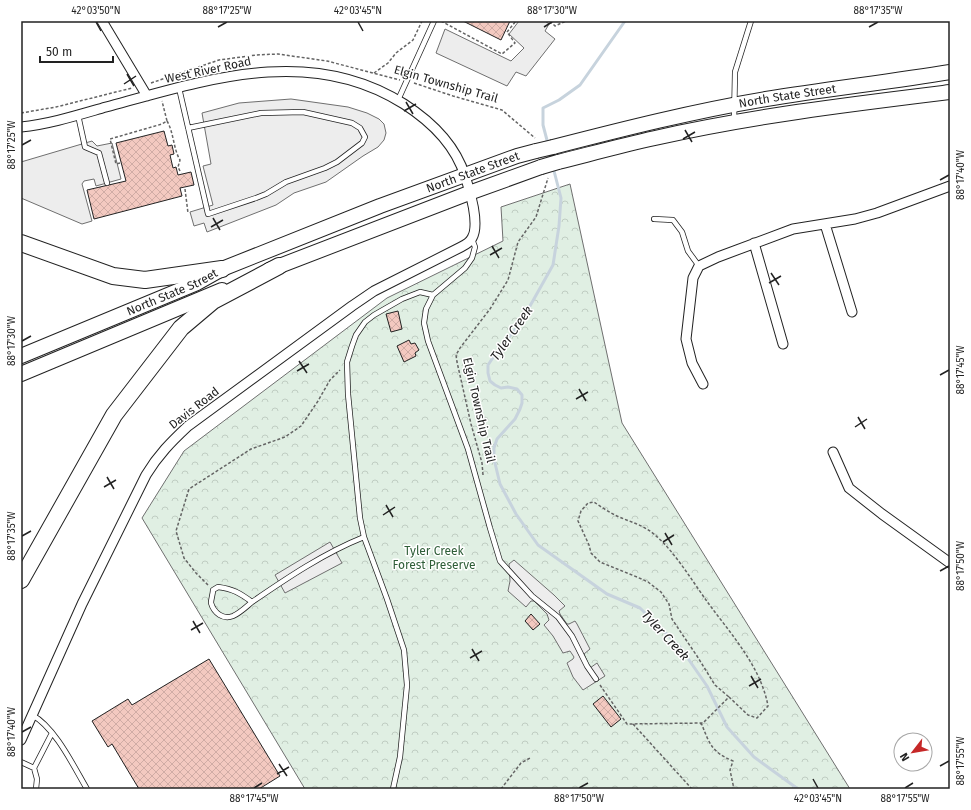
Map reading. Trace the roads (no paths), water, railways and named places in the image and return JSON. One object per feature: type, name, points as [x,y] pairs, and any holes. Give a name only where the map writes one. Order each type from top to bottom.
[{"type":"highway","points":[[21,243],[113,276],[145,280],[222,269]]},
{"type":"highway","points":[[21,580],[114,415],[181,328],[213,302],[279,266]]},
{"type":"main road","name":"North State Street","points":[[21,356],[197,283],[222,269],[380,206],[517,156],[537,146],[553,147],[630,127],[734,105],[950,72]]},
{"type":"main road","name":"North State Street","points":[[21,374],[279,266],[469,193],[545,172],[558,162],[656,138],[734,123],[875,101],[950,92]]},
{"type":"street","points":[[102,21],[147,96]]},
{"type":"street","name":"West River Road","points":[[21,127],[54,122],[178,88],[244,73],[285,70],[305,71],[344,78],[368,87],[398,100],[432,124],[443,135],[456,153],[465,175],[469,193]]},
{"type":"street","points":[[703,384],[692,363],[686,339],[693,278],[698,266],[793,228],[855,219],[877,213],[950,186]]},
{"type":"street","points":[[469,193],[475,214],[475,230],[472,238]]},
{"type":"street","points":[[825,224],[852,312]]},
{"type":"street","name":"Davis Road","points":[[21,740],[82,604],[146,475],[155,460],[165,448],[188,426],[352,306],[374,291],[454,252],[472,238]]},
{"type":"street","points":[[754,243],[783,344]]},
{"type":"street","points":[[833,452],[850,488],[882,514],[950,563]]},
{"type":"lane","points":[[398,100],[434,21]]},
{"type":"lane","points":[[734,123],[735,72],[751,21]]},
{"type":"lane","points":[[178,88],[208,214],[256,198],[286,182],[325,168],[337,162],[362,143],[365,137],[360,128],[352,123],[304,112],[261,113],[188,128]]},
{"type":"lane","points":[[78,115],[85,147],[99,153],[107,183]]},
{"type":"lane","points":[[654,219],[673,220],[682,232],[688,251],[698,266]]},
{"type":"lane","points":[[472,238],[475,247],[472,258],[465,268],[433,295],[426,309],[424,323],[428,341],[468,449],[500,561],[532,596],[558,617],[572,636],[587,666],[596,679]]},
{"type":"lane","points":[[393,789],[400,757],[407,685],[404,650],[364,537],[360,518],[349,402],[347,362],[356,335],[365,322],[402,299],[420,292],[433,295]]},
{"type":"lane","points":[[252,602],[239,592],[218,586],[213,590],[211,601],[214,610],[220,616],[228,617],[235,615],[282,582],[344,545],[364,537]]},
{"type":"lane","points":[[32,715],[39,719],[52,733],[87,789]]},
{"type":"lane","points":[[36,789],[37,779],[34,768],[52,733]]},
{"type":"lane","points":[[21,762],[34,768]]},
{"type":"waterway","name":"Tyler Creek","points":[[548,144],[543,125],[543,108],[559,100],[580,85],[625,21]]},
{"type":"waterway","name":"Tyler Creek","points":[[553,167],[561,198],[559,226],[553,265],[521,322],[488,365],[490,381],[501,388],[508,387],[517,389],[522,395],[522,403],[515,419],[497,439],[494,448],[494,459],[500,484],[516,514],[538,545],[607,594],[640,608],[680,647],[707,686],[727,727],[754,757],[798,789]]},
{"type":"park label","name":"Tyler Creek Forest Preserve","points":[[434,558]]}]
